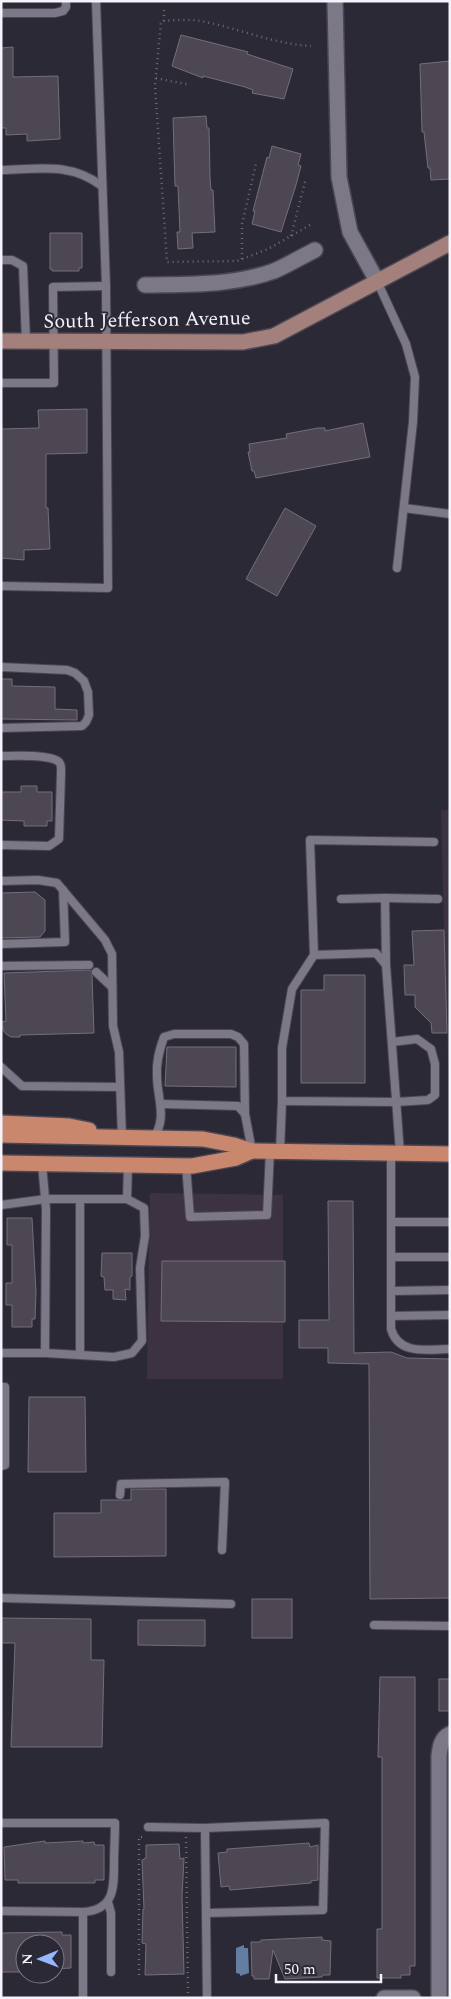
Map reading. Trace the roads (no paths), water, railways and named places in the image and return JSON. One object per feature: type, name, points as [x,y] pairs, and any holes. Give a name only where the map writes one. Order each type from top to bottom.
[{"type":"main road","points":[[1,1123],[69,1126],[118,1138]]},
{"type":"main road","points":[[1,1136],[203,1139],[234,1144],[252,1151],[450,1154]]},
{"type":"main road","points":[[1,1164],[186,1166],[236,1158],[252,1151]]},
{"type":"street","points":[[335,1],[339,178],[350,232],[378,281]]},
{"type":"street","name":"South Jefferson Avenue","points":[[1,341],[244,342],[274,336],[450,243]]},
{"type":"street","points":[[145,285],[216,284],[243,280],[274,270],[315,250]]},
{"type":"street","points":[[439,1998],[439,1756],[441,1744],[445,1736],[450,1734]]},
{"type":"street","points":[[384,1998],[412,1998]]},
{"type":"lane","points":[[1,13],[55,13],[63,11],[66,7],[66,1]]},
{"type":"lane","points":[[1,586],[108,588],[106,286],[96,1]]},
{"type":"lane","points":[[1,170],[63,168],[89,176],[102,186]]},
{"type":"lane","points":[[1,260],[12,260],[23,266],[26,341]]},
{"type":"lane","points":[[378,281],[406,344],[415,377],[413,422],[397,568]]},
{"type":"lane","points":[[1,383],[54,382],[53,287],[106,286]]},
{"type":"lane","points":[[404,508],[450,514]]},
{"type":"lane","points":[[1,667],[71,671],[84,681],[88,687],[89,705],[86,722],[82,726],[1,728]]},
{"type":"lane","points":[[1,756],[46,757],[57,760],[61,765],[59,839],[49,846],[1,845]]},
{"type":"lane","points":[[186,1166],[190,1217],[267,1215],[282,1101],[282,1048],[292,989],[314,955],[310,840],[434,842]]},
{"type":"lane","points":[[1,881],[47,881],[56,883],[105,940],[112,954],[113,1026],[119,1052],[118,1138]]},
{"type":"lane","points":[[1,944],[66,942],[63,890]]},
{"type":"lane","points":[[385,898],[386,965],[396,1102],[396,1153],[391,1222],[391,1316],[393,1336],[404,1347],[411,1349],[450,1350]]},
{"type":"lane","points":[[341,899],[438,899]]},
{"type":"lane","points":[[314,955],[376,953],[386,965]]},
{"type":"lane","points":[[1,966],[89,965]]},
{"type":"lane","points":[[96,972],[112,987]]},
{"type":"lane","points":[[153,1138],[160,1127],[162,1104],[158,1086],[157,1063],[164,1037],[174,1034],[231,1034],[238,1036],[244,1044],[245,1114],[252,1151]]},
{"type":"lane","points":[[282,1101],[396,1102],[428,1100],[435,1095],[435,1064],[431,1049],[417,1039],[392,1042]]},
{"type":"lane","points":[[1,1067],[22,1086],[120,1087]]},
{"type":"lane","points":[[162,1104],[238,1106],[245,1114]]},
{"type":"lane","points":[[42,1164],[46,1199],[46,1353]]},
{"type":"lane","points":[[128,1165],[128,1199]]},
{"type":"lane","points":[[1,1205],[46,1199],[128,1199],[144,1208],[145,1236],[140,1268],[142,1341],[132,1353],[114,1357],[46,1353],[1,1353]]},
{"type":"lane","points":[[80,1199],[80,1355]]},
{"type":"lane","points":[[391,1222],[450,1222]]},
{"type":"lane","points":[[391,1257],[450,1258]]},
{"type":"lane","points":[[391,1291],[450,1290]]},
{"type":"lane","points":[[391,1316],[450,1315]]},
{"type":"lane","points":[[1,1388],[5,1388],[5,1466],[1,1466]]},
{"type":"lane","points":[[120,1495],[121,1484],[225,1482],[222,1550]]},
{"type":"lane","points":[[1,1598],[231,1604]]},
{"type":"lane","points":[[374,1626],[450,1626]]},
{"type":"lane","points":[[1,1823],[115,1823],[114,1886],[108,1902],[111,1913],[111,1972]]},
{"type":"lane","points":[[148,1827],[205,1828],[325,1823],[323,1910],[206,1913]]},
{"type":"lane","points":[[205,1828],[207,1998]]},
{"type":"lane","points":[[1,1911],[92,1912],[108,1902]]},
{"type":"lane","points":[[83,1912],[83,1998]]},
{"type":"water","points":[[244,1945],[244,1948],[248,1948],[249,1973],[240,1976],[240,1974],[236,1973],[236,1948]]}]
